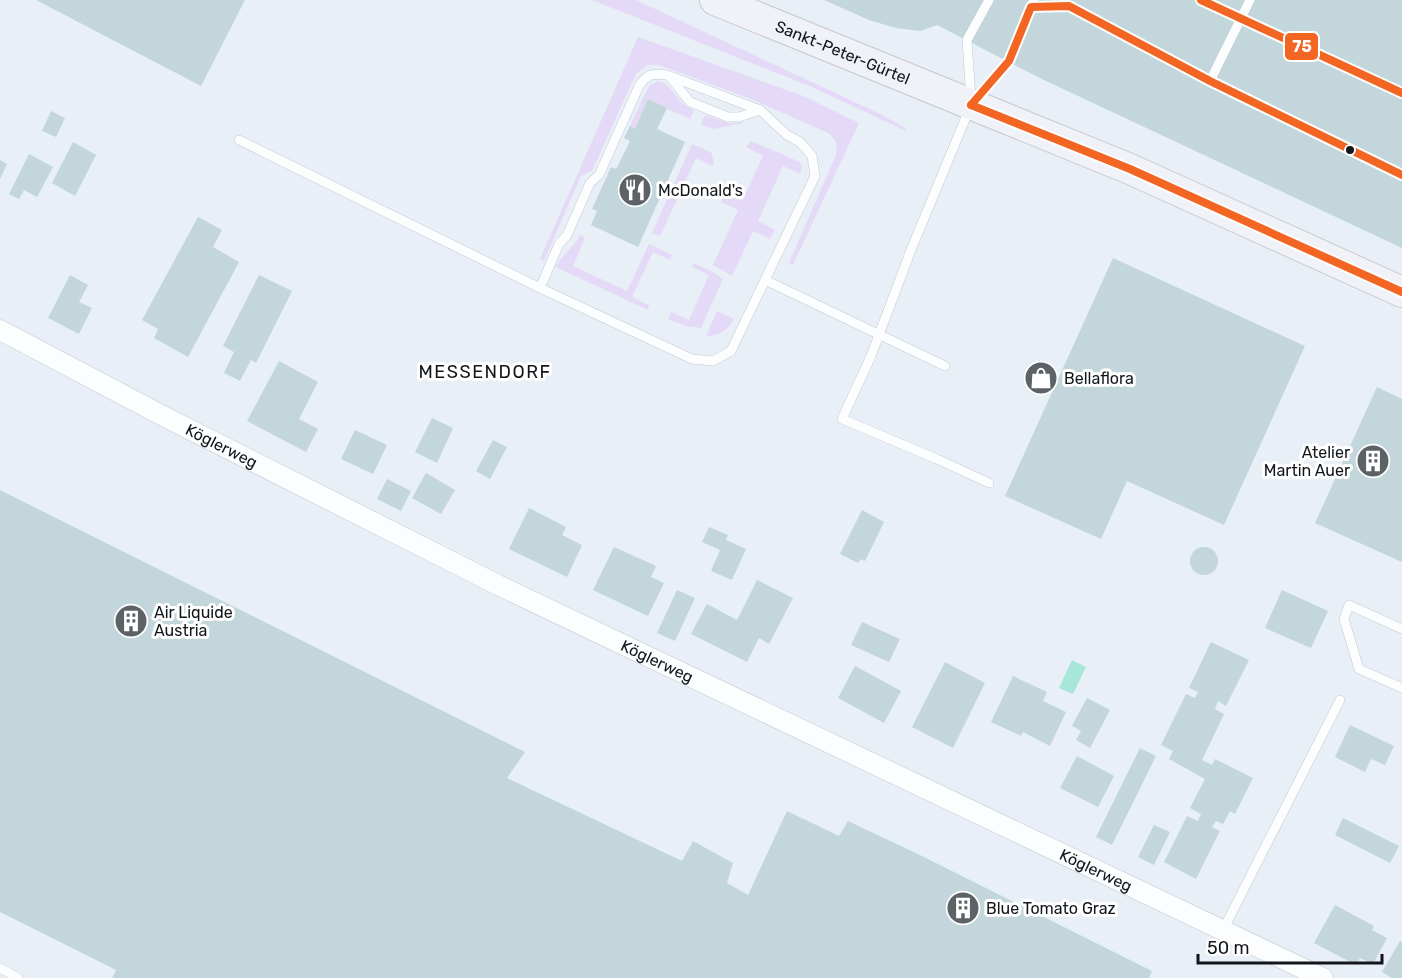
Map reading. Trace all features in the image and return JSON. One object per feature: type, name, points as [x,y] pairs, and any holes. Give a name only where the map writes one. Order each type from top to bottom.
[{"type":"main road","name":"Sankt-Peter-Gürtel","points":[[715,0],[1130,169],[1402,292]]},
{"type":"street","name":"Köglerweg","points":[[0,330],[169,419],[498,585],[1323,978]]},
{"type":"lane","points":[[971,105],[967,40],[989,0]]},
{"type":"lane","points":[[1201,0],[1402,93]]},
{"type":"lane","points":[[1210,81],[1250,0]]},
{"type":"lane","points":[[989,483],[842,419],[879,335],[971,105],[1009,61],[1032,4],[1070,6],[1210,81],[1402,175]]},
{"type":"lane","points":[[239,140],[540,288],[692,359],[713,361],[731,351],[814,176],[812,156],[800,142],[787,135],[760,110],[667,75],[652,73],[645,77],[639,86],[599,175],[590,183],[540,288]]},
{"type":"lane","points":[[667,75],[690,102],[728,117],[739,117],[760,110]]},
{"type":"lane","points":[[765,280],[945,366]]},
{"type":"lane","points":[[1402,629],[1349,605],[1344,619],[1359,669],[1402,688]]},
{"type":"lane","points":[[1223,930],[1340,700]]},
{"type":"lane","points":[[0,968],[18,978]]},
{"type":"shaded area","points":[[592,0],[636,0],[880,114],[905,128],[906,131],[812,87]]},
{"type":"shaded area","points":[[638,37],[803,96],[859,123],[793,265],[789,263],[836,155],[835,140],[828,133],[751,99],[659,65],[648,65],[636,74],[592,171],[581,176],[544,261],[540,259]]},
{"type":"shaded area","points":[[658,81],[668,86],[682,103],[694,110],[690,119],[648,100],[635,129],[630,126],[649,86]]},
{"type":"shaded area","points":[[705,115],[729,123],[743,123],[714,129],[701,124]]},
{"type":"shaded area","points":[[751,141],[800,162],[802,167],[800,174],[783,166],[758,221],[775,230],[770,239],[753,231],[732,276],[713,265],[738,210],[721,202],[725,193],[742,201],[763,156],[746,147]]},
{"type":"shaded area","points":[[692,144],[711,152],[713,166],[696,158],[660,236],[652,233]]},
{"type":"shaded area","points":[[580,235],[585,238],[573,266],[627,291],[649,244],[672,255],[670,260],[653,252],[632,297],[649,305],[648,310],[556,267]]},
{"type":"shaded area","points":[[693,263],[723,279],[701,328],[686,326],[668,319],[671,312],[689,320],[709,275],[692,267]]},
{"type":"shaded area","points":[[717,311],[734,319],[723,332],[706,336]]},
{"type":"shaded area","points":[[1072,660],[1086,667],[1073,694],[1059,688]]},
{"type":"building","points":[[36,0],[245,0],[201,86]]},
{"type":"building","points":[[824,0],[1402,0],[1402,248],[1042,79],[937,25],[920,31],[896,28],[869,20]]},
{"type":"building","name":"McDonald's","points":[[648,99],[667,108],[657,129],[685,142],[638,247],[591,225],[597,211],[592,209],[611,167],[616,169],[630,141],[624,138],[630,126],[635,129]]},
{"type":"building","points":[[51,111],[65,118],[56,137],[42,131]]},
{"type":"building","points":[[73,142],[96,155],[75,196],[52,183]]},
{"type":"building","points":[[29,154],[53,167],[37,197],[24,190],[19,199],[9,194]]},
{"type":"building","points":[[0,160],[7,164],[0,179]]},
{"type":"building","points":[[198,217],[222,230],[213,247],[239,262],[188,357],[154,338],[158,329],[142,320]]},
{"type":"building","points":[[1113,258],[1305,346],[1224,525],[1127,481],[1101,539],[1005,496]]},
{"type":"building","points":[[70,275],[88,285],[79,302],[92,308],[79,334],[48,318]]},
{"type":"building","points":[[259,275],[292,291],[256,363],[251,360],[240,381],[224,373],[234,352],[223,346]]},
{"type":"building","points":[[279,361],[318,382],[299,419],[318,429],[306,452],[247,421]]},
{"type":"building","name":"Atelier Martin Auer","points":[[1377,387],[1402,399],[1402,562],[1315,523]]},
{"type":"building","points":[[432,418],[453,428],[437,463],[415,452]]},
{"type":"building","points":[[355,430],[387,445],[373,474],[341,459]]},
{"type":"building","points":[[493,440],[507,447],[490,479],[476,471]]},
{"type":"building","points":[[426,473],[455,490],[441,514],[412,498]]},
{"type":"building","points":[[387,479],[411,491],[401,511],[377,499]]},
{"type":"building","name":"Air Liquide Austria","points":[[0,490],[525,752],[507,778],[682,861],[693,841],[733,863],[727,883],[748,895],[787,811],[839,836],[848,821],[1152,971],[1149,978],[112,978],[116,970],[0,912]]},
{"type":"building","points":[[529,508],[566,527],[562,535],[582,545],[567,577],[509,549]]},
{"type":"building","points":[[862,510],[884,522],[865,561],[861,559],[858,563],[840,554]]},
{"type":"building","points":[[709,527],[728,535],[726,540],[746,549],[732,580],[711,571],[720,550],[702,542]]},
{"type":"building","points":[[614,547],[656,566],[651,577],[664,583],[648,616],[593,590]]},
{"type":"building","points":[[1204,547],[1214,551],[1218,561],[1214,571],[1204,575],[1194,571],[1190,561],[1194,551]]},
{"type":"building","points":[[757,580],[793,598],[769,644],[759,638],[747,662],[691,634],[707,604],[737,620]]},
{"type":"building","points":[[677,590],[695,598],[675,641],[657,633]]},
{"type":"building","points":[[1282,590],[1328,611],[1311,648],[1265,628]]},
{"type":"building","points":[[862,622],[900,639],[889,662],[851,645]]},
{"type":"building","points":[[1211,642],[1249,660],[1226,706],[1218,701],[1215,709],[1224,714],[1202,760],[1212,765],[1215,759],[1253,778],[1235,814],[1230,811],[1223,824],[1216,821],[1212,827],[1220,831],[1196,879],[1164,862],[1187,816],[1198,821],[1201,814],[1190,808],[1205,779],[1169,759],[1173,751],[1161,745],[1186,694],[1195,698],[1198,692],[1189,688]]},
{"type":"building","points":[[945,662],[985,683],[953,748],[912,727]]},
{"type":"building","points":[[855,666],[901,691],[884,723],[838,698]]},
{"type":"building","points":[[1013,676],[1047,692],[1043,701],[1066,712],[1050,746],[1023,732],[1021,736],[991,722]]},
{"type":"building","points":[[1087,698],[1110,710],[1090,748],[1076,740],[1081,731],[1072,726]]},
{"type":"building","points":[[1350,725],[1394,746],[1385,765],[1371,759],[1365,772],[1335,757]]},
{"type":"building","points":[[1140,748],[1156,756],[1112,845],[1096,837]]},
{"type":"building","points":[[1077,756],[1114,776],[1098,807],[1060,788]]},
{"type":"building","points":[[1343,818],[1399,846],[1390,863],[1335,835]]},
{"type":"building","points":[[1154,825],[1170,832],[1154,865],[1138,857]]},
{"type":"building","points":[[1335,905],[1374,926],[1372,930],[1387,938],[1373,964],[1360,958],[1356,965],[1314,943]]},
{"type":"building","points":[[1400,941],[1402,942],[1402,978],[1392,978],[1382,972]]},
{"type":"transit line","name":"75","points":[[1201,0],[1402,93]]},
{"type":"transit line","name":"75","points":[[971,105],[1009,61],[1031,7],[1069,6],[1210,81],[1402,175]]},
{"type":"transit line","name":"75","points":[[971,105],[1130,169],[1402,292]]},
{"type":"place","name":"McDonald's","points":[[635,190]]},
{"type":"place","name":"Bellaflora","points":[[1041,378]]},
{"type":"place","name":"Atelier Martin Auer","points":[[1373,461]]},
{"type":"place","name":"Air Liquide Austria","points":[[131,621]]},
{"type":"place","name":"Blue Tomato Graz","points":[[963,908]]},
{"type":"district","name":"MESSENDORF","points":[[485,372]]}]
